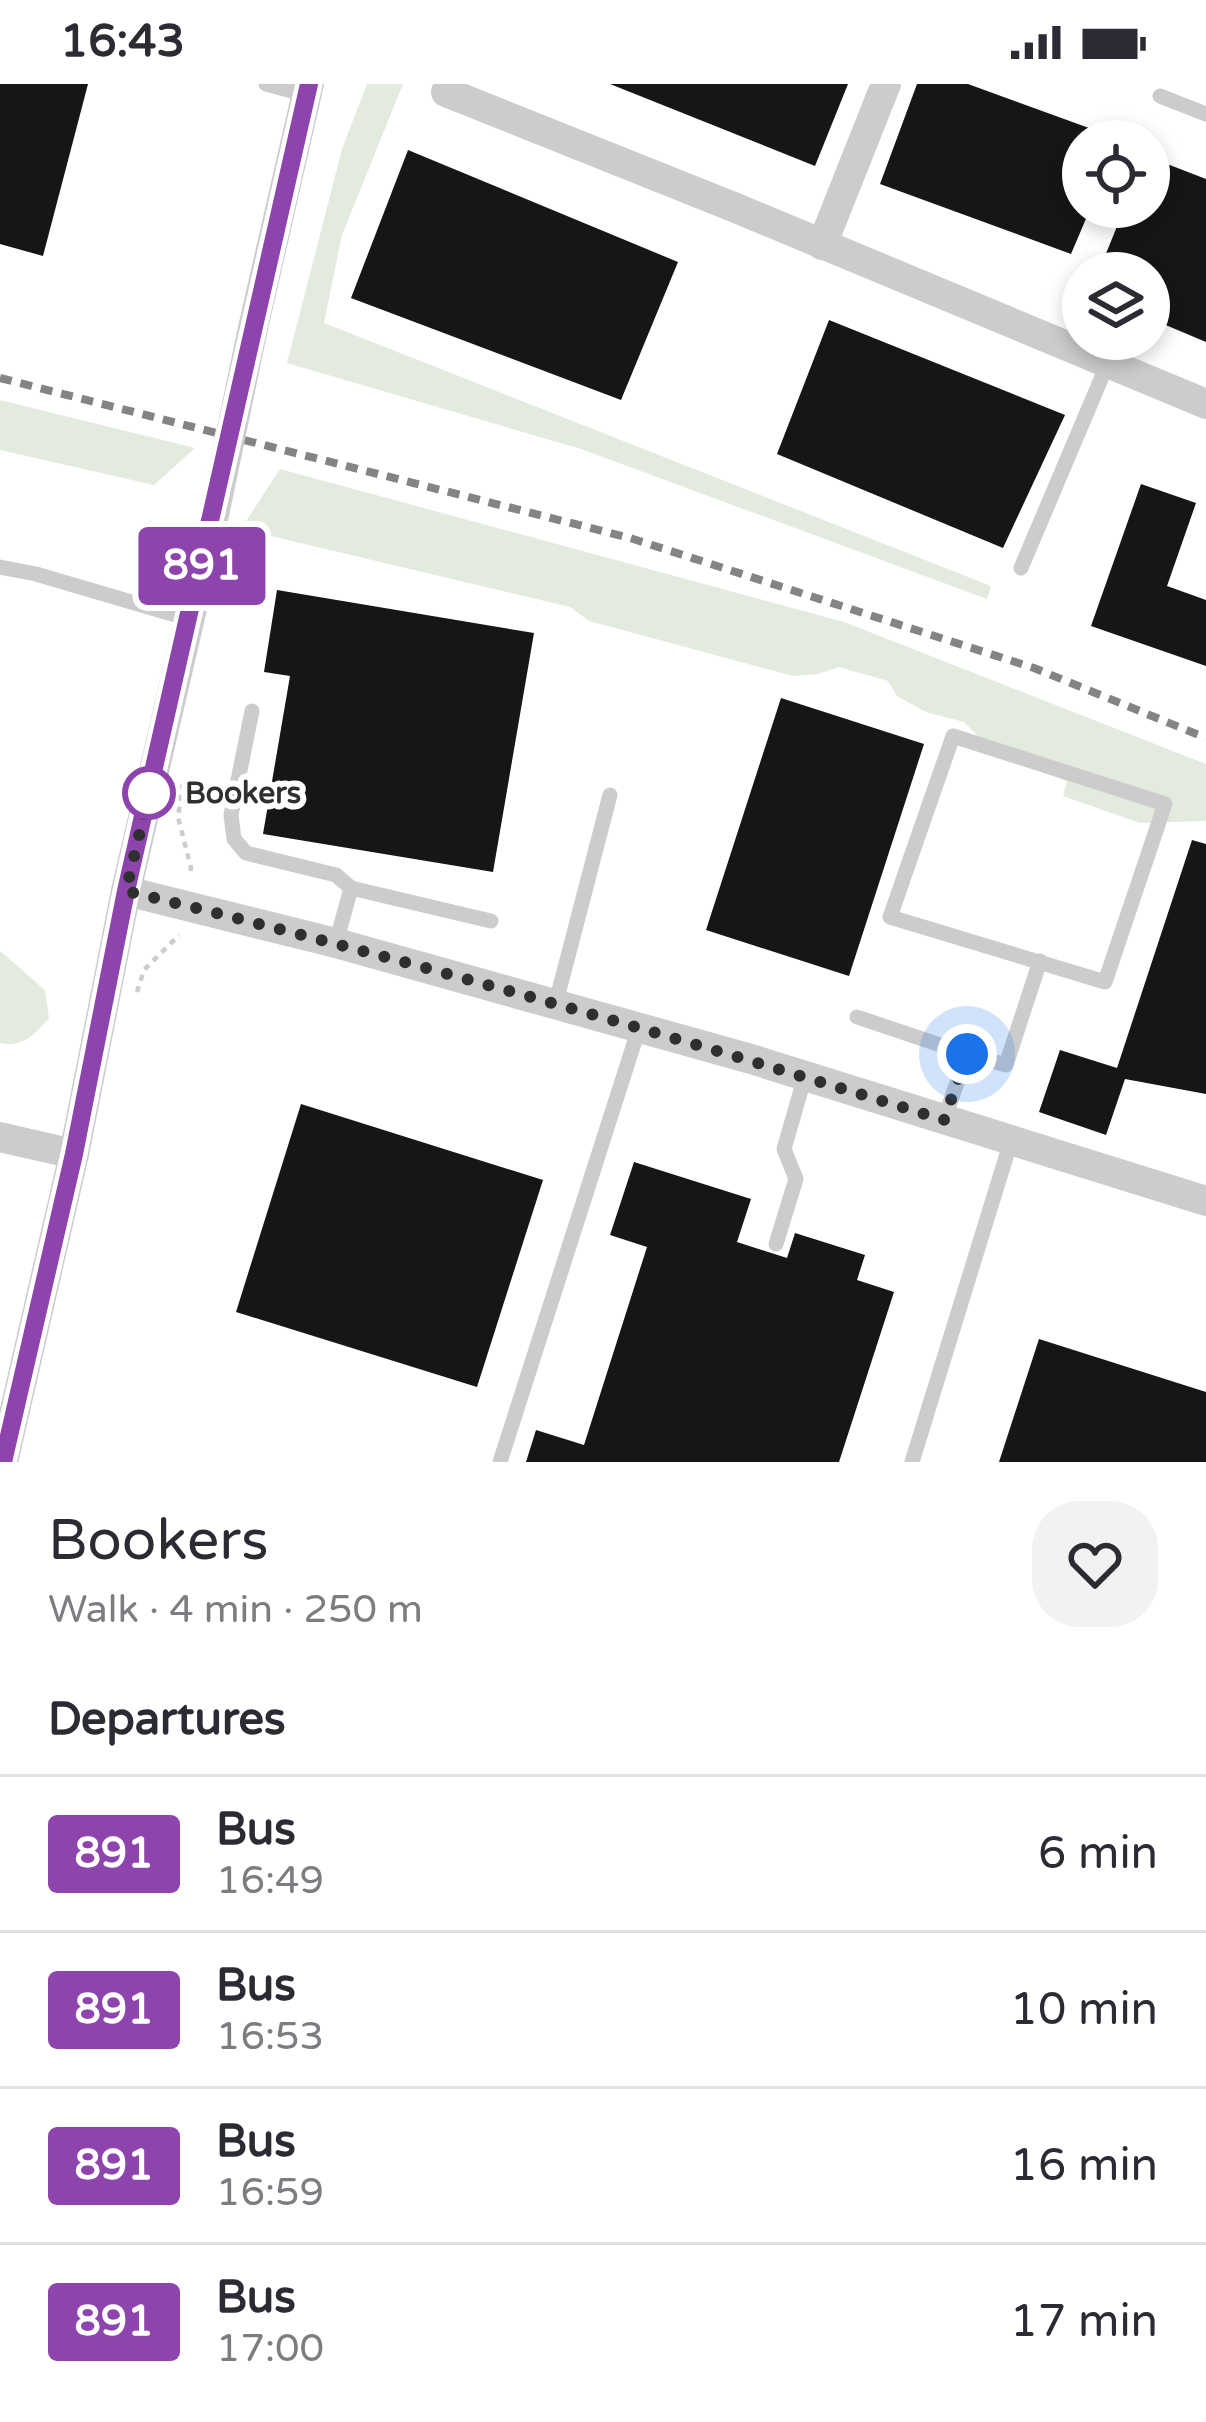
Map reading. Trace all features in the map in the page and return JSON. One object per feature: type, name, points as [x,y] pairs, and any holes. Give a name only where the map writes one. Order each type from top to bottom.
[{"type":"street","points":[[822,245],[886,84]]},
{"type":"street","points":[[3,1451],[74,1154],[126,891],[308,89]]},
{"type":"street","points":[[446,92],[1206,404]]},
{"type":"street","points":[[126,891],[639,1028],[1206,1201]]},
{"type":"street","points":[[0,1137],[74,1154]]},
{"type":"lane","points":[[266,84],[308,89]]},
{"type":"lane","points":[[1160,96],[1206,114]]},
{"type":"lane","points":[[1021,568],[1107,365]]},
{"type":"lane","points":[[0,567],[189,619]]},
{"type":"lane","points":[[252,711],[231,815],[234,839],[246,853],[336,875],[351,888],[491,921]]},
{"type":"lane","points":[[953,736],[1165,804],[1105,982],[1040,961],[890,917],[953,736]]},
{"type":"lane","points":[[555,1006],[610,795]]},
{"type":"lane","points":[[336,944],[351,888]]},
{"type":"lane","points":[[857,1017],[1006,1065],[1040,961]]},
{"type":"lane","points":[[500,1462],[639,1028]]},
{"type":"lane","points":[[944,1120],[967,1054]]},
{"type":"lane","points":[[776,1244],[796,1179],[784,1149],[806,1076]]},
{"type":"lane","points":[[912,1462],[1010,1141]]},
{"type":"path","points":[[134,1004],[144,970],[179,935],[191,868],[178,817],[186,766]]},
{"type":"shaded area","points":[[367,84],[403,84],[342,235],[324,323],[991,586],[987,599],[581,449],[287,363],[342,149]]},
{"type":"shaded area","points":[[0,400],[195,448],[154,485],[0,450]]},
{"type":"shaded area","points":[[280,469],[844,622],[1206,764],[1206,821],[1140,823],[1063,796],[1067,781],[997,756],[964,722],[926,712],[897,696],[888,681],[839,667],[793,676],[589,621],[570,607],[241,529]]},
{"type":"shaded area","points":[[0,951],[45,990],[49,1018],[21,1042],[0,1043]]},
{"type":"building","points":[[0,84],[88,84],[43,256],[0,244]]},
{"type":"building","points":[[610,84],[848,84],[815,166]]},
{"type":"building","points":[[917,84],[968,84],[1067,120],[1062,120],[1062,228],[1082,228],[1072,252],[1066,252],[880,184]]},
{"type":"building","points":[[408,150],[678,262],[621,400],[351,298]]},
{"type":"building","points":[[1170,165],[1206,179],[1206,342],[1170,327],[1170,252],[1107,252],[1116,228],[1170,228]]},
{"type":"building","points":[[829,320],[1065,415],[1003,548],[777,454]]},
{"type":"building","points":[[1141,484],[1196,503],[1167,586],[1206,600],[1206,666],[1091,626]]},
{"type":"building","points":[[277,590],[534,633],[493,872],[263,834],[290,676],[264,672]]},
{"type":"building","points":[[781,698],[924,744],[849,976],[706,930]]},
{"type":"building","points":[[1192,840],[1206,844],[1206,1094],[1125,1079],[1106,1135],[1039,1112],[1060,1050],[1117,1068]]},
{"type":"building","points":[[301,1104],[543,1180],[477,1387],[236,1312]]},
{"type":"building","points":[[634,1162],[751,1199],[737,1242],[787,1258],[795,1233],[865,1255],[857,1280],[894,1292],[839,1462],[526,1462],[536,1430],[584,1445],[647,1247],[610,1235]]},
{"type":"building","points":[[1039,1339],[1206,1392],[1206,1462],[999,1462]]},
{"type":"railway","points":[[0,378],[630,538],[1034,668],[1206,738]]},
{"type":"bus line","name":"891","points":[[3,1462],[74,1154],[126,891],[309,84]]},
{"type":"place","name":"Bookers","points":[[149,793]]},
{"type":"route","points":[[149,793],[126,891],[713,1048],[944,1120],[967,1054]]}]
